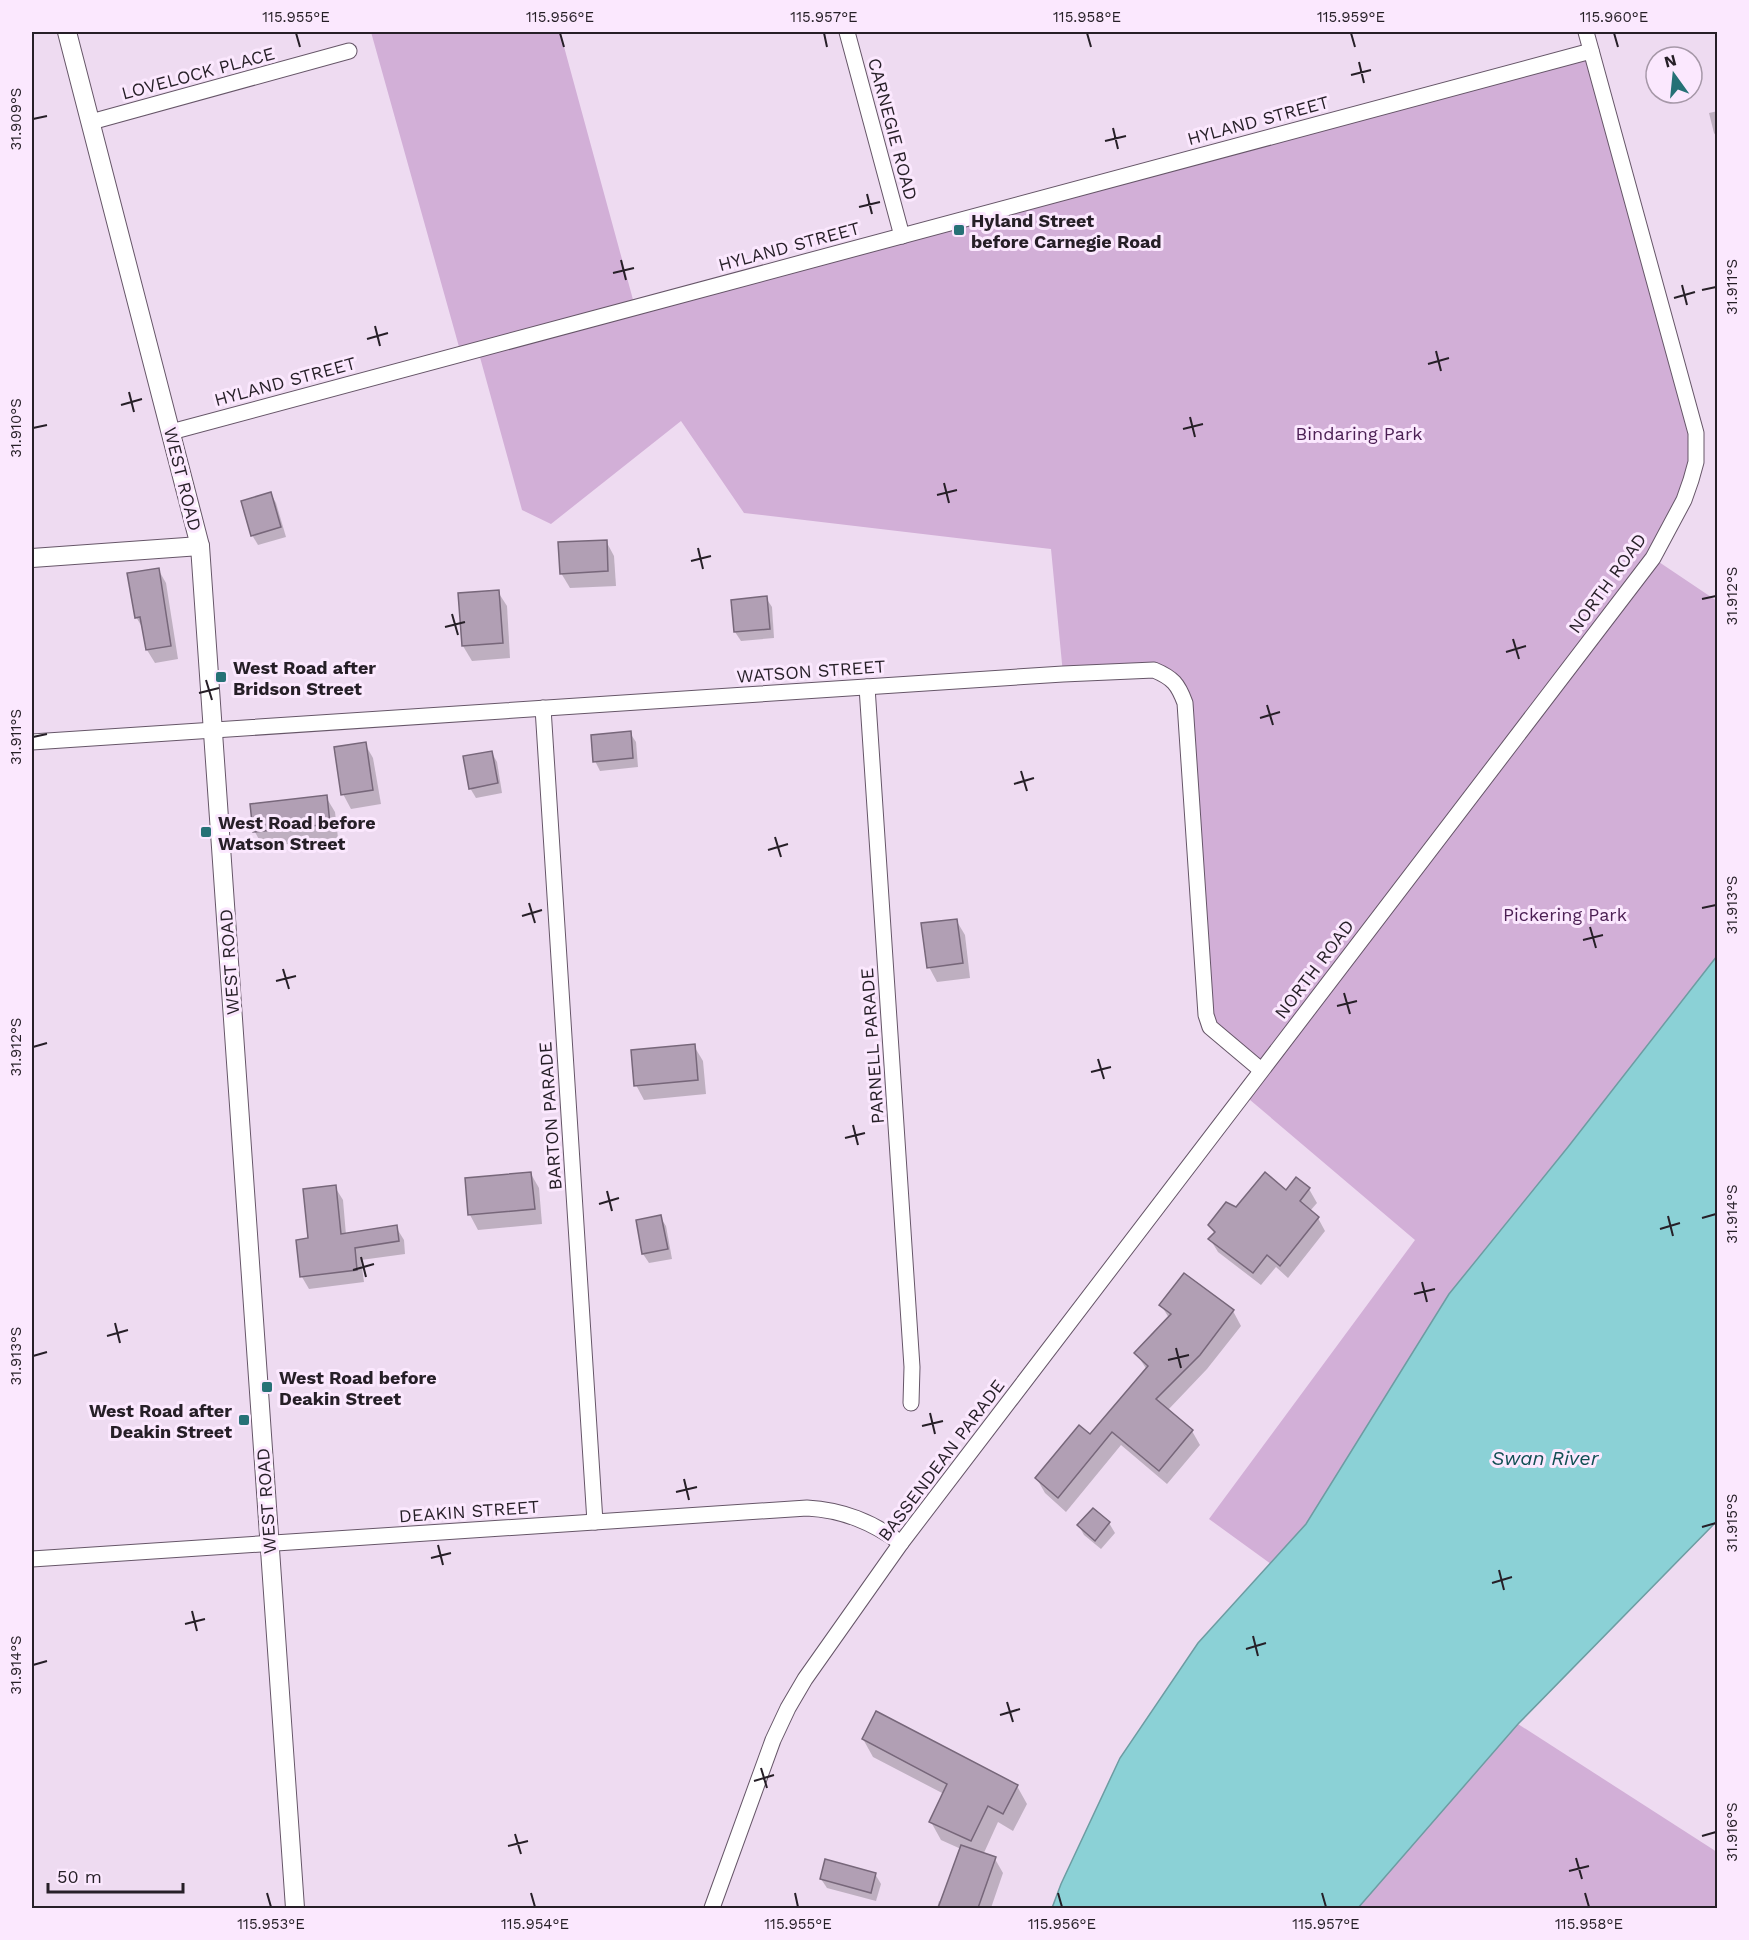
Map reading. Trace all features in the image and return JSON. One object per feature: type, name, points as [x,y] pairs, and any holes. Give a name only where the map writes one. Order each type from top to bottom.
[{"type":"street","name":"WEST ROAD","points":[[67,32],[200,546],[295,1908]]},
{"type":"street","name":"CARNEGIE ROAD","points":[[847,32],[902,236]]},
{"type":"street","name":"NORTH ROAD","points":[[1261,1070],[1653,558],[1684,500],[1691,480],[1696,462],[1696,433],[1586,32]]},
{"type":"street","name":"LOVELOCK PLACE","points":[[91,122],[349,51]]},
{"type":"street","name":"HYLAND STREET","points":[[171,432],[1591,51]]},
{"type":"street","points":[[32,558],[200,546]]},
{"type":"street","name":"WATSON STREET","points":[[32,742],[1155,670],[1167,675],[1180,687],[1185,703],[1206,1015],[1210,1027],[1261,1070]]},
{"type":"street","name":"PARNELL PARADE","points":[[867,687],[912,1367],[910,1402]]},
{"type":"street","name":"BARTON PARADE","points":[[543,708],[595,1522]]},
{"type":"street","name":"BASSENDEAN PARADE","points":[[712,1908],[773,1740],[805,1679],[901,1543],[1261,1070]]},
{"type":"street","name":"DEAKIN STREET","points":[[32,1559],[807,1508],[829,1509],[850,1515],[885,1532],[901,1543]]},
{"type":"green space","name":"Bindaring Park","points":[[371,32],[560,32],[635,307],[1591,51],[1696,462],[1653,558],[1717,601],[1717,956],[1568,1147],[1449,1294],[1306,1524],[1271,1564],[1209,1519],[1415,1240],[1243,1094],[1261,1070],[1210,1027],[1185,703],[1167,675],[1063,674],[1051,549],[744,513],[681,421],[551,524],[522,510],[478,350],[461,354]]},
{"type":"green space","points":[[1518,1724],[1717,1852],[1717,1908],[1358,1908]]},
{"type":"water","name":"Swan River","points":[[1717,956],[1717,1521],[1518,1724],[1358,1908],[1052,1908],[1120,1758],[1198,1643],[1306,1524],[1449,1294],[1568,1147]]},
{"type":"building","points":[[271,492],[281,527],[251,536],[241,501]]},
{"type":"building","points":[[607,540],[608,571],[560,574],[558,542]]},
{"type":"building","points":[[159,568],[171,646],[146,650],[140,617],[135,618],[127,573]]},
{"type":"building","points":[[499,590],[503,643],[462,646],[458,593]]},
{"type":"building","points":[[767,596],[770,629],[734,632],[731,600]]},
{"type":"building","points":[[631,731],[633,758],[593,762],[591,735]]},
{"type":"building","points":[[366,742],[373,790],[341,795],[334,747]]},
{"type":"building","points":[[492,751],[498,783],[469,789],[463,756]]},
{"type":"building","points":[[327,795],[330,824],[253,832],[250,804]]},
{"type":"building","points":[[957,919],[963,963],[927,968],[921,923]]},
{"type":"building","points":[[695,1044],[698,1080],[634,1086],[631,1050]]},
{"type":"building","points":[[531,1172],[535,1209],[468,1215],[465,1178]]},
{"type":"building","points":[[1265,1172],[1286,1190],[1296,1177],[1310,1188],[1300,1201],[1319,1217],[1280,1266],[1267,1255],[1253,1273],[1208,1239],[1215,1232],[1208,1225],[1226,1202],[1236,1207]]},
{"type":"building","points":[[336,1185],[341,1234],[397,1225],[399,1241],[355,1248],[357,1270],[300,1277],[296,1240],[308,1238],[303,1189]]},
{"type":"building","points":[[661,1215],[668,1249],[642,1254],[636,1220]]},
{"type":"building","points":[[1184,1273],[1234,1310],[1200,1355],[1156,1399],[1193,1430],[1159,1471],[1112,1432],[1058,1498],[1035,1478],[1079,1425],[1090,1434],[1148,1366],[1134,1353],[1171,1314],[1159,1305]]},
{"type":"building","points":[[1093,1508],[1110,1522],[1095,1541],[1077,1525]]},
{"type":"building","points":[[876,1711],[1018,1785],[1003,1814],[988,1806],[971,1841],[929,1822],[947,1784],[862,1739]]},
{"type":"building","points":[[961,1845],[996,1857],[978,1908],[938,1908]]},
{"type":"building","points":[[825,1859],[876,1873],[871,1893],[820,1879]]},
{"type":"place","name":"Hyland Street before Carnegie Road","points":[[959,230]]},
{"type":"place","name":"West Road after Bridson Street","points":[[221,677]]},
{"type":"place","name":"West Road before Watson Street","points":[[206,832]]},
{"type":"place","name":"West Road before Deakin Street","points":[[267,1387]]},
{"type":"place","name":"West Road after Deakin Street","points":[[244,1420]]},
{"type":"park label","name":"Pickering Park","points":[[1565,914]]}]
